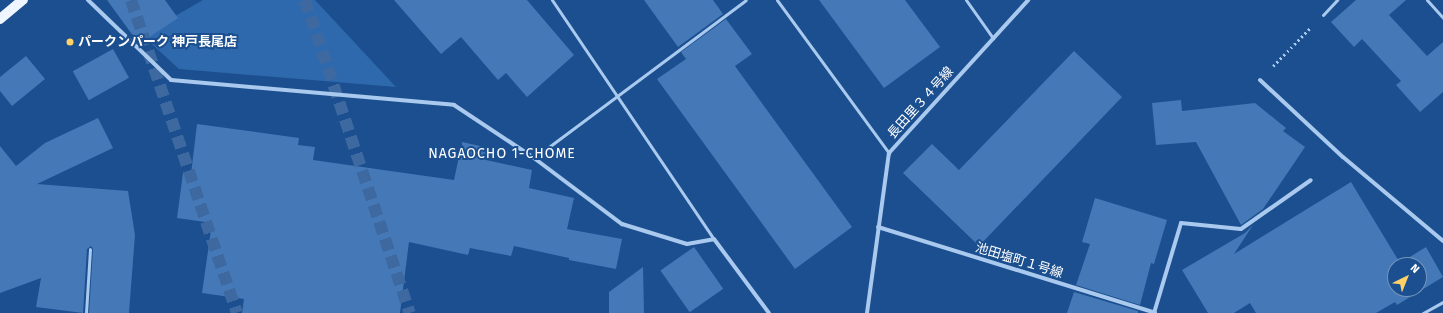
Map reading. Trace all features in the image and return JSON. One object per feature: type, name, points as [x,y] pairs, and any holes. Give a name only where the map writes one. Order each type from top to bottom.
[{"type":"main road","points":[[0,19],[23,0]]},
{"type":"street","points":[[88,0],[171,80],[454,105],[534,158],[622,224],[688,244],[714,239],[769,313]]},
{"type":"street","name":"長田里３４号線","points":[[867,313],[889,152],[1028,0]]},
{"type":"street","points":[[1260,80],[1343,157],[1443,241]]},
{"type":"street","points":[[1154,313],[1181,224],[1241,229],[1311,180]]},
{"type":"street","name":"池田塩町１号線","points":[[878,227],[1154,313]]},
{"type":"lane","points":[[552,0],[714,239]]},
{"type":"lane","points":[[534,158],[746,0]]},
{"type":"lane","points":[[777,0],[889,152]]},
{"type":"lane","points":[[966,0],[993,38]]},
{"type":"lane","points":[[1323,15],[1337,0]]},
{"type":"lane","points":[[1427,0],[1443,18]]},
{"type":"lane","points":[[86,313],[90,249]]},
{"type":"lane","points":[[1423,313],[1443,302]]},
{"type":"path","points":[[1286,53],[1323,15]]},
{"type":"shaded area","points":[[203,0],[315,0],[396,87],[179,69],[142,35]]},
{"type":"building","points":[[107,0],[165,0],[178,18],[139,44]]},
{"type":"building","points":[[394,0],[527,0],[574,55],[527,97],[506,73],[498,80],[461,37],[441,54]]},
{"type":"building","points":[[644,0],[713,0],[723,14],[678,47]]},
{"type":"building","points":[[819,0],[905,0],[940,47],[884,88]]},
{"type":"building","points":[[1356,0],[1406,0],[1389,15],[1427,56],[1443,42],[1443,92],[1420,112],[1396,85],[1401,81],[1362,39],[1354,47],[1331,22]]},
{"type":"building","points":[[726,19],[752,54],[735,66],[852,227],[795,269],[657,79],[686,59],[681,52]]},
{"type":"building","points":[[113,49],[129,78],[89,100],[73,71]]},
{"type":"building","points":[[1074,51],[1122,97],[979,246],[903,173],[932,144],[959,170]]},
{"type":"building","points":[[26,56],[45,79],[12,106],[0,91],[0,77]]},
{"type":"building","points":[[1181,100],[1182,111],[1255,103],[1286,128],[1283,131],[1305,147],[1263,209],[1241,225],[1196,142],[1156,145],[1152,103]]},
{"type":"building","points":[[98,118],[113,148],[37,184],[128,191],[135,235],[129,313],[89,313],[93,249],[91,246],[87,249],[83,313],[36,307],[41,278],[0,293],[0,146],[16,166],[45,143]]},
{"type":"building","points":[[197,124],[299,138],[298,145],[315,147],[313,160],[454,180],[462,142],[489,148],[486,160],[532,170],[529,188],[574,198],[567,229],[622,239],[616,269],[569,260],[569,258],[514,246],[511,256],[470,248],[468,255],[409,242],[400,313],[242,313],[244,299],[202,293],[212,223],[177,218],[183,173],[191,174]]},
{"type":"building","points":[[1351,182],[1396,257],[1387,257],[1387,297],[1410,297],[1397,305],[1395,302],[1376,313],[1256,313],[1250,303],[1234,313],[1208,313],[1182,270],[1245,233],[1253,225],[1234,254]]},
{"type":"building","points":[[1095,198],[1167,220],[1154,264],[1151,263],[1140,305],[1076,285],[1090,244],[1082,242]]},
{"type":"building","points":[[694,247],[723,289],[690,312],[660,271]]},
{"type":"building","points":[[1426,247],[1443,277],[1427,287],[1427,257],[1410,257]]},
{"type":"building","points":[[643,267],[644,313],[609,313],[609,292]]},
{"type":"building","points":[[1074,292],[1138,311],[1138,313],[1067,313]]},
{"type":"tunnel","points":[[131,0],[237,313]]},
{"type":"tunnel","points":[[305,0],[410,313]]},
{"type":"place","name":"パークンパーク 神戸長尾店","points":[[70,42]]},
{"type":"district","name":"NAGAOCHO 1-CHOME","points":[[502,154]]}]
